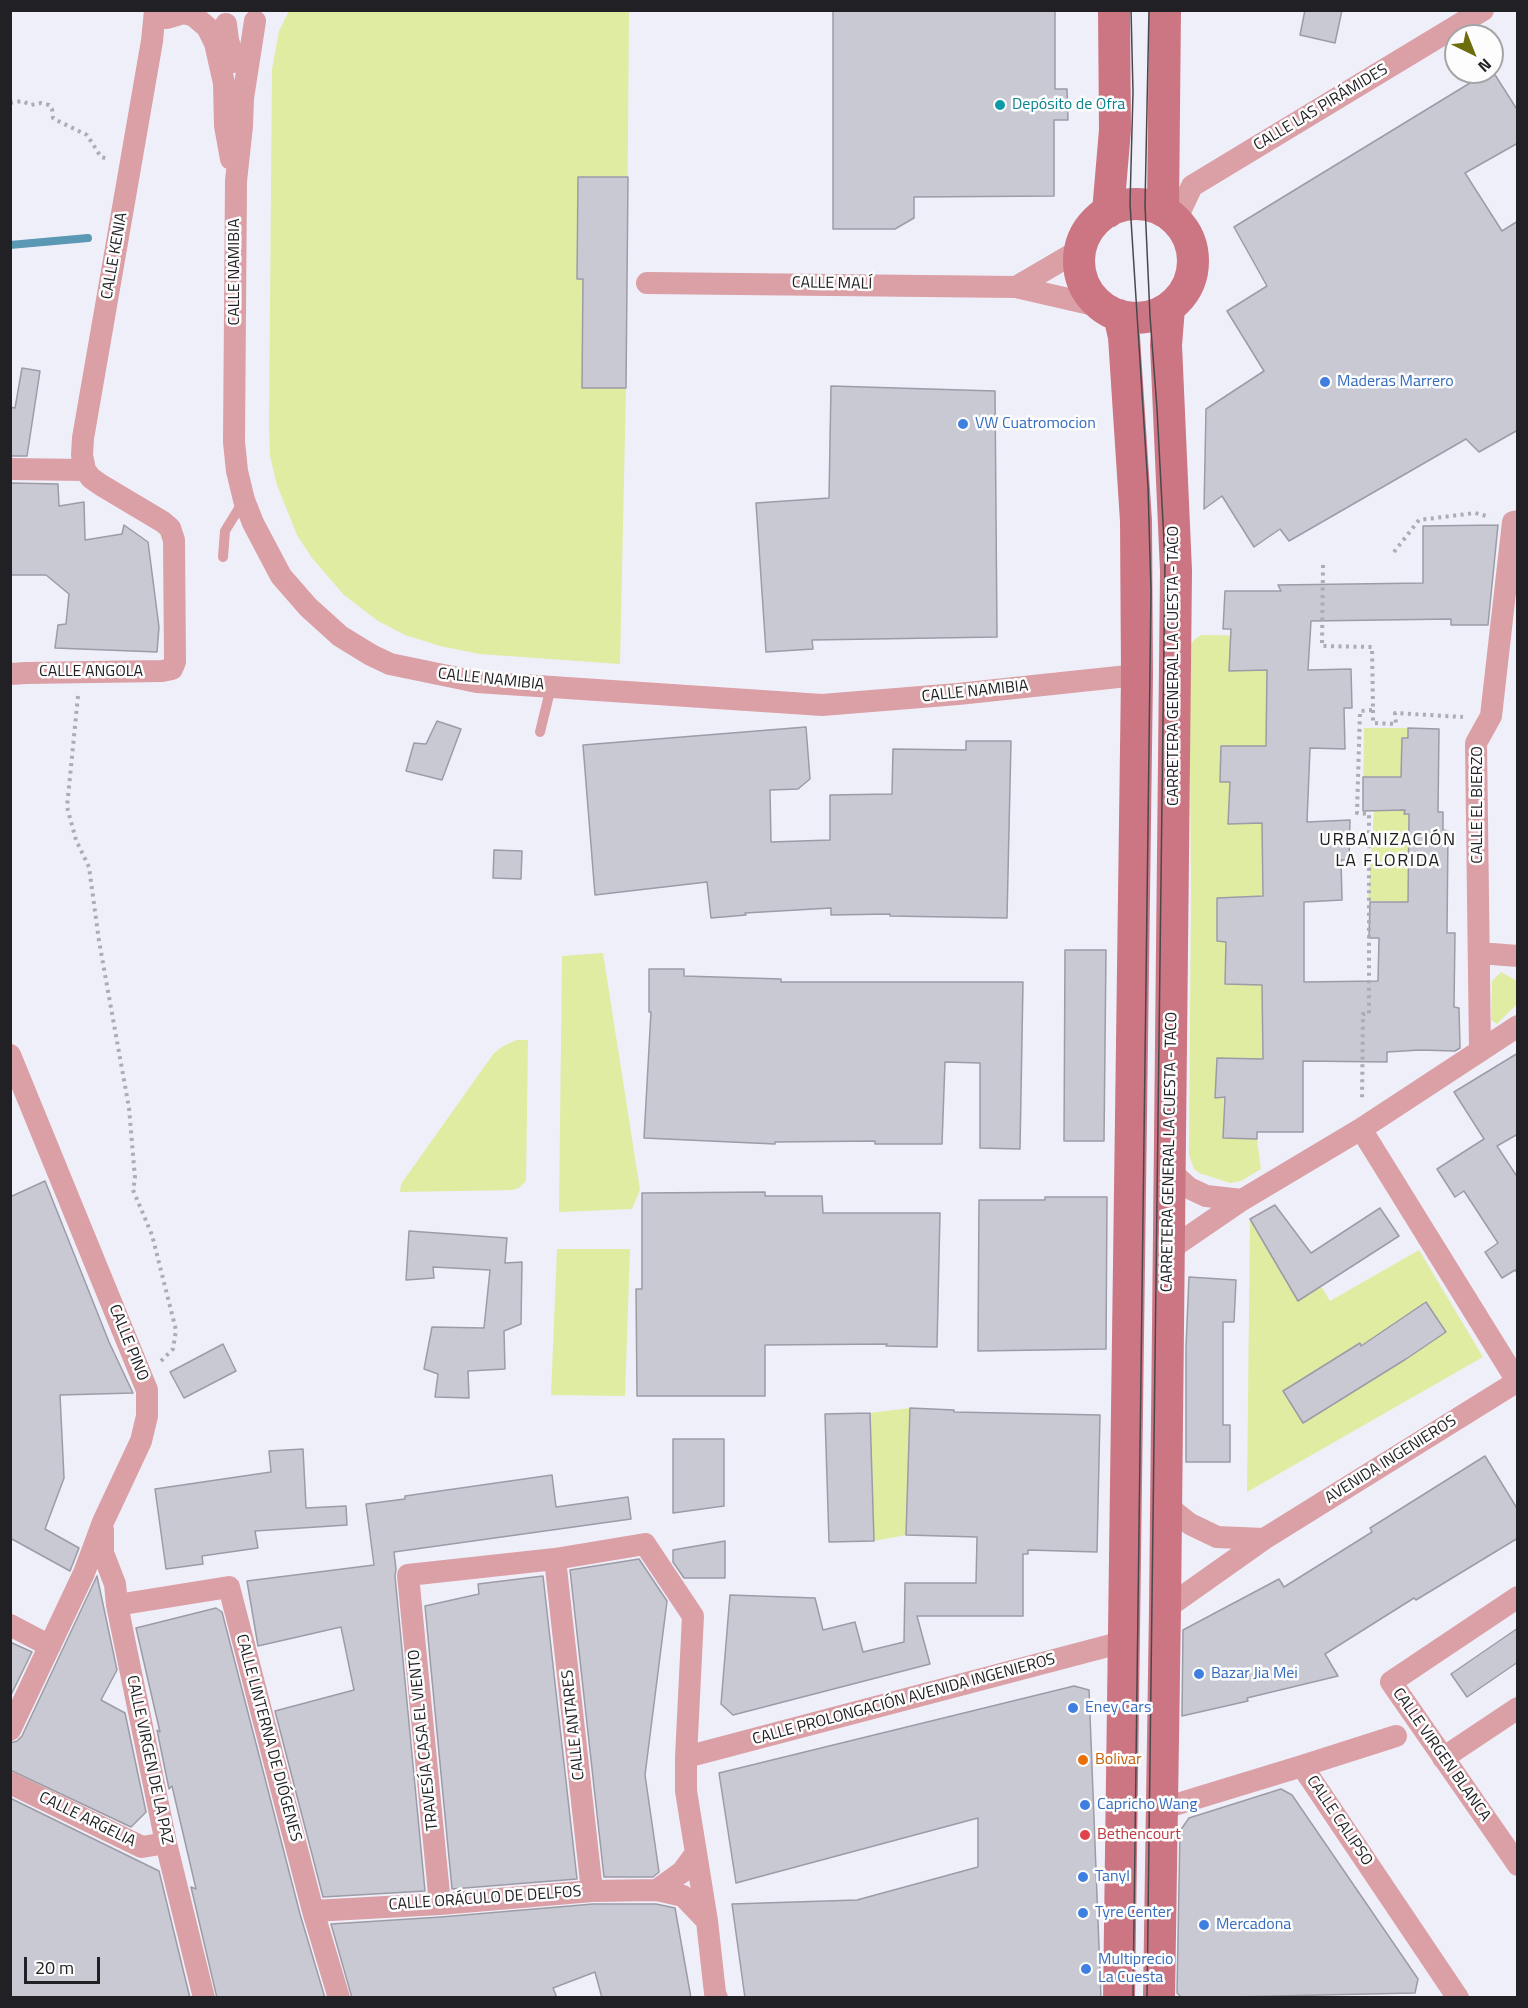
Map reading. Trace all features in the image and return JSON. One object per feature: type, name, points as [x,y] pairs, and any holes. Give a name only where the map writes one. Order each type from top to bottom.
[{"type":"main road","points":[[1108,212],[1115,130],[1114,10]]},
{"type":"main road","points":[[1165,10],[1170,215]]},
{"type":"main road","points":[[1130,204],[1145,205],[1170,215],[1186,233],[1192,249],[1193,266],[1189,282],[1181,296],[1169,308],[1149,316],[1136,318],[1111,311],[1091,295],[1083,280],[1080,264],[1081,249],[1086,234],[1095,221],[1108,212],[1130,204]]},
{"type":"main road","name":"CARRETERA GENERAL LA CUESTA - TACO","points":[[1159,1998],[1166,1609],[1176,571],[1166,345],[1169,308]]},
{"type":"main road","points":[[1111,311],[1124,337],[1136,521],[1137,675],[1119,1998]]},
{"type":"street","name":"CALLE LAS PIRÁMIDES","points":[[1170,215],[1192,186],[1483,10]]},
{"type":"street","name":"CALLE KENIA","points":[[85,470],[82,455],[84,438],[152,41],[161,12]]},
{"type":"street","name":"CALLE NAMIBIA","points":[[161,12],[194,16],[207,27],[215,43],[224,83],[225,126],[236,181]]},
{"type":"street","name":"CALLE NAMIBIA","points":[[257,16],[243,98],[236,181],[234,442],[244,500],[261,540],[281,576],[308,608],[340,636],[390,664],[477,682],[822,705],[958,694],[1137,675]]},
{"type":"street","points":[[222,17],[236,30],[246,28],[257,16]]},
{"type":"street","name":"CALLE NAMIBIA","points":[[222,17],[243,98]]},
{"type":"street","points":[[1016,287],[1081,249]]},
{"type":"street","name":"CALLE MALÍ","points":[[647,283],[1016,287],[1111,311]]},
{"type":"street","points":[[10,469],[85,470]]},
{"type":"street","name":"CALLE ANGOLA","points":[[10,674],[162,671],[172,669],[175,662],[174,540],[170,528],[101,485],[85,470]]},
{"type":"street","name":"CALLE EL BIERZO","points":[[1480,1051],[1476,743],[1491,716],[1515,521]]},
{"type":"street","points":[[1479,953],[1518,956]]},
{"type":"street","points":[[1169,1250],[1242,1200],[1361,1129],[1518,1026]]},
{"type":"street","name":"CALLE PINO","points":[[10,1054],[147,1390],[147,1416],[141,1441],[103,1522],[84,1573],[10,1730]]},
{"type":"street","points":[[1361,1129],[1517,1381]]},
{"type":"street","points":[[1170,1171],[1189,1188],[1206,1196],[1242,1200]]},
{"type":"street","name":"AVENIDA INGENIEROS","points":[[1166,1609],[1264,1539],[1517,1381]]},
{"type":"street","points":[[1166,1505],[1190,1524],[1217,1537],[1264,1539]]},
{"type":"street","name":"CALLE VIRGEN DE LA PAZ","points":[[103,1522],[103,1553],[115,1584],[117,1605],[166,1843],[204,1998]]},
{"type":"street","points":[[555,1559],[645,1544],[693,1616],[686,1791],[707,1921],[714,1993],[717,1998]]},
{"type":"street","name":"TRAVESÍA CASA EL VIENTO","points":[[440,1904],[408,1575],[555,1559]]},
{"type":"street","name":"CALLE ANTARES","points":[[555,1559],[592,1891]]},
{"type":"street","name":"CALLE LINTERNA DE DIÓGENES","points":[[117,1605],[229,1587],[313,1911],[339,1998]]},
{"type":"street","name":"CALLE VIRGEN BLANCA","points":[[1518,1597],[1391,1682],[1518,1865]]},
{"type":"street","points":[[10,1625],[50,1646]]},
{"type":"street","name":"CALLE PROLONGACIÓN AVENIDA INGENIEROS","points":[[686,1757],[1123,1642]]},
{"type":"street","points":[[1443,1758],[1518,1708]]},
{"type":"street","points":[[1302,1766],[1396,1736]]},
{"type":"street","name":"CALLE CALIPSO","points":[[1161,1809],[1302,1766],[1458,1998]]},
{"type":"street","name":"CALLE ARGELIA","points":[[10,1783],[142,1847],[166,1843]]},
{"type":"street","points":[[657,1890],[682,1872],[696,1853]]},
{"type":"street","name":"CALLE ORÁCULO DE DELFOS","points":[[313,1911],[440,1904],[592,1891],[657,1890],[683,1896],[707,1921]]},
{"type":"lane","points":[[222,557],[225,531],[244,500]]},
{"type":"lane","points":[[540,732],[551,687]]},
{"type":"path","points":[[10,103],[22,101],[31,105],[41,103],[49,105],[53,118],[87,135],[101,157],[109,160],[118,141],[134,143]]},
{"type":"path","points":[[1394,552],[1419,520],[1475,513],[1515,521]]},
{"type":"path","points":[[1323,565],[1322,646],[1372,647],[1373,723],[1396,724],[1395,713],[1489,720]]},
{"type":"path","points":[[82,672],[75,715],[67,807],[76,840],[89,867],[108,994],[129,1108],[135,1178],[133,1190],[152,1235],[176,1330],[173,1349],[165,1358],[141,1374]]},
{"type":"path","points":[[1361,1129],[1363,1014],[1368,1014],[1369,814],[1357,813],[1360,711],[1373,710]]},
{"type":"green space","points":[[289,11],[629,11],[626,388],[620,664],[480,654],[440,646],[405,635],[378,621],[344,595],[312,558],[297,535],[277,485],[270,456],[269,426],[272,69],[279,31]]},
{"type":"green space","points":[[1201,635],[1274,636],[1267,706],[1266,773],[1257,773],[1257,746],[1221,746],[1220,782],[1230,782],[1228,824],[1264,794],[1264,923],[1253,924],[1253,896],[1226,898],[1225,983],[1259,985],[1271,947],[1263,1019],[1263,1087],[1251,1087],[1250,1059],[1225,1059],[1223,1138],[1257,1139],[1261,1169],[1241,1181],[1230,1183],[1199,1173],[1194,1169],[1189,1155],[1191,895],[1189,647]]},
{"type":"green space","points":[[1364,728],[1408,728],[1405,794],[1409,814],[1413,927],[1403,902],[1368,901],[1374,811],[1363,811]]},
{"type":"green space","points":[[603,953],[640,1190],[632,1209],[559,1212],[562,956]]},
{"type":"green space","points":[[1501,972],[1517,981],[1517,1004],[1497,1024],[1491,1020],[1492,981]]},
{"type":"green space","points":[[517,1040],[528,1040],[526,1181],[519,1188],[512,1190],[400,1192],[401,1184],[494,1053]]},
{"type":"green space","points":[[1250,1219],[1321,1286],[1330,1301],[1419,1250],[1483,1357],[1247,1492]]},
{"type":"green space","points":[[557,1249],[630,1249],[625,1396],[551,1395]]},
{"type":"green space","points":[[910,1408],[906,1535],[874,1541],[870,1413]]},
{"type":"building","points":[[833,10],[1055,10],[1055,89],[1067,89],[1068,120],[1054,120],[1054,196],[914,197],[914,218],[895,229],[833,229]]},
{"type":"building","points":[[1305,10],[1342,10],[1335,43],[1300,35]]},
{"type":"building","points":[[1468,84],[1501,84],[1518,111],[1518,143],[1465,173],[1502,231],[1518,221],[1518,430],[1479,452],[1466,439],[1289,541],[1280,529],[1254,547],[1222,496],[1204,509],[1206,409],[1264,371],[1227,311],[1267,286],[1234,227]]},
{"type":"building","points":[[578,177],[628,177],[626,388],[582,388],[583,279],[577,279]]},
{"type":"building","points":[[22,368],[40,371],[27,456],[10,456],[10,407],[15,408]]},
{"type":"building","points":[[831,386],[995,391],[997,637],[812,640],[813,649],[766,652],[756,503],[829,498]]},
{"type":"building","points":[[10,483],[58,484],[59,506],[84,502],[85,540],[122,534],[124,525],[148,542],[159,627],[157,652],[55,648],[58,625],[66,624],[69,594],[46,575],[10,575]]},
{"type":"building","points":[[1498,525],[1488,625],[1451,625],[1451,619],[1311,621],[1308,670],[1351,669],[1352,708],[1344,708],[1345,749],[1310,748],[1307,822],[1350,820],[1349,860],[1341,860],[1342,900],[1304,902],[1304,982],[1378,981],[1379,938],[1369,938],[1370,902],[1408,902],[1409,814],[1404,814],[1405,810],[1363,811],[1363,777],[1401,777],[1402,738],[1408,738],[1408,728],[1439,729],[1438,812],[1443,812],[1443,830],[1448,831],[1447,933],[1455,933],[1454,1007],[1459,1008],[1460,1048],[1455,1051],[1387,1052],[1387,1062],[1303,1061],[1303,1132],[1257,1132],[1257,1139],[1223,1138],[1225,1097],[1215,1098],[1217,1058],[1263,1059],[1262,985],[1225,984],[1226,942],[1217,941],[1217,898],[1263,896],[1262,823],[1228,824],[1230,782],[1220,782],[1221,746],[1266,746],[1267,670],[1229,671],[1231,629],[1223,629],[1225,591],[1281,591],[1278,585],[1423,583],[1423,526]]},
{"type":"building","points":[[437,721],[461,729],[442,780],[406,771],[414,743],[426,744]]},
{"type":"building","points":[[806,727],[810,779],[798,789],[770,790],[771,842],[830,840],[830,795],[892,794],[893,749],[966,750],[966,741],[1011,741],[1007,918],[890,916],[890,914],[831,915],[831,908],[745,913],[746,915],[711,918],[707,882],[595,895],[583,745]]},
{"type":"building","points":[[494,850],[522,851],[521,879],[493,878]]},
{"type":"building","points":[[1065,950],[1106,950],[1104,1141],[1064,1141]]},
{"type":"building","points":[[649,969],[684,969],[684,976],[781,979],[781,982],[1023,982],[1020,1149],[980,1148],[980,1063],[945,1062],[942,1144],[875,1144],[875,1141],[775,1142],[775,1144],[644,1138],[651,1012],[649,1012]]},
{"type":"building","points":[[1518,1053],[1518,1134],[1497,1146],[1518,1178],[1518,1274],[1515,1270],[1502,1278],[1485,1252],[1498,1243],[1464,1191],[1455,1197],[1437,1169],[1484,1139],[1454,1092]]},
{"type":"building","points":[[45,1181],[109,1342],[133,1393],[60,1395],[64,1478],[45,1529],[79,1548],[70,1571],[10,1538],[10,1197]]},
{"type":"building","points":[[765,1192],[765,1196],[822,1196],[823,1213],[940,1213],[937,1347],[886,1346],[887,1344],[765,1345],[765,1396],[637,1396],[636,1289],[642,1289],[642,1193]]},
{"type":"building","points":[[1045,1197],[1107,1197],[1106,1349],[978,1351],[979,1200],[1045,1200]]},
{"type":"building","points":[[1275,1205],[1311,1253],[1380,1208],[1399,1236],[1298,1301],[1250,1219]]},
{"type":"building","points":[[409,1231],[507,1238],[505,1263],[522,1262],[521,1324],[504,1331],[505,1369],[468,1371],[469,1398],[435,1397],[438,1374],[424,1369],[432,1327],[484,1328],[490,1270],[433,1267],[434,1278],[406,1280]]},
{"type":"building","points":[[1189,1277],[1236,1280],[1234,1322],[1223,1322],[1223,1425],[1230,1425],[1230,1462],[1186,1462],[1186,1347]]},
{"type":"building","points":[[1426,1302],[1446,1332],[1303,1423],[1283,1391],[1360,1343],[1361,1346]]},
{"type":"building","points":[[223,1344],[236,1371],[184,1398],[170,1372]]},
{"type":"building","points":[[910,1408],[954,1410],[954,1412],[1100,1415],[1097,1552],[1028,1550],[1028,1554],[1023,1554],[1023,1616],[917,1616],[930,1664],[733,1715],[721,1704],[730,1595],[815,1598],[823,1630],[855,1622],[863,1652],[904,1642],[905,1583],[976,1583],[977,1537],[906,1535]]},
{"type":"building","points":[[870,1413],[874,1541],[829,1542],[825,1414]]},
{"type":"building","points":[[673,1439],[724,1439],[724,1506],[673,1513]]},
{"type":"building","points":[[303,1449],[306,1508],[346,1506],[347,1525],[255,1531],[258,1548],[202,1556],[203,1564],[166,1569],[155,1489],[271,1472],[269,1451]]},
{"type":"building","points":[[1485,1456],[1518,1510],[1518,1538],[1416,1600],[1414,1598],[1325,1654],[1338,1676],[1247,1698],[1248,1701],[1182,1716],[1183,1630],[1279,1579],[1284,1587],[1372,1532],[1370,1528]]},
{"type":"building","points":[[552,1475],[556,1507],[628,1497],[631,1519],[394,1552],[425,1891],[323,1897],[275,1711],[354,1690],[341,1627],[258,1646],[247,1581],[374,1565],[366,1504],[405,1499],[405,1496]]},
{"type":"building","points":[[725,1541],[725,1578],[684,1578],[673,1562],[673,1550]]},
{"type":"building","points":[[639,1559],[667,1601],[645,1775],[659,1872],[653,1877],[604,1877],[570,1570]]},
{"type":"building","points":[[97,1576],[117,1670],[101,1700],[125,1713],[146,1812],[131,1827],[10,1770],[10,1743],[22,1736]]},
{"type":"building","points":[[543,1576],[577,1879],[452,1889],[425,1606],[479,1594],[478,1584]]},
{"type":"building","points":[[216,1608],[222,1612],[300,1914],[325,1998],[217,1998],[191,1887],[196,1889],[172,1786],[169,1789],[157,1730],[160,1732],[136,1628]]},
{"type":"building","points":[[1518,1628],[1518,1662],[1467,1697],[1451,1674]]},
{"type":"building","points":[[10,1642],[32,1652],[10,1697]]},
{"type":"building","points":[[1074,1686],[1089,1690],[1101,1998],[745,1998],[732,1904],[857,1900],[978,1867],[978,1818],[736,1883],[719,1773]]},
{"type":"building","points":[[1281,1789],[1292,1795],[1418,1979],[1415,1993],[1182,1998],[1177,1993],[1180,1831],[1189,1818]]},
{"type":"building","points":[[10,1798],[159,1871],[190,1998],[10,1998]]},
{"type":"building","points":[[593,1904],[656,1904],[675,1908],[691,1998],[602,1998],[595,1972],[553,1988],[557,1998],[352,1998],[331,1924],[441,1917]]},
{"type":"waterway","points":[[10,245],[88,238]]},
{"type":"tram line","points":[[1131,10],[1133,92],[1130,204],[1148,487],[1151,591],[1133,1998]]},
{"type":"tram line","points":[[1147,1998],[1165,561],[1145,205],[1149,10]]},
{"type":"place","name":"Depósito de Ofra","points":[[1000,105]]},
{"type":"place","name":"Maderas Marrero","points":[[1325,382]]},
{"type":"place","name":"VW Cuatromocion","points":[[963,424]]},
{"type":"place","name":"Bazar Jia Mei","points":[[1199,1674]]},
{"type":"place","name":"Eney Cars","points":[[1073,1708]]},
{"type":"place","name":"Bolivar","points":[[1083,1760]]},
{"type":"place","name":"Capricho Wang","points":[[1085,1805]]},
{"type":"place","name":"Bethencourt","points":[[1085,1835]]},
{"type":"place","name":"Tanyl","points":[[1083,1877]]},
{"type":"place","name":"Tyre Center","points":[[1083,1913]]},
{"type":"place","name":"Mercadona","points":[[1204,1925]]},
{"type":"place","name":"Multiprecio La Cuesta","points":[[1086,1969]]},
{"type":"district","name":"URBANIZACIÓN LA FLORIDA","points":[[1388,851]]}]
